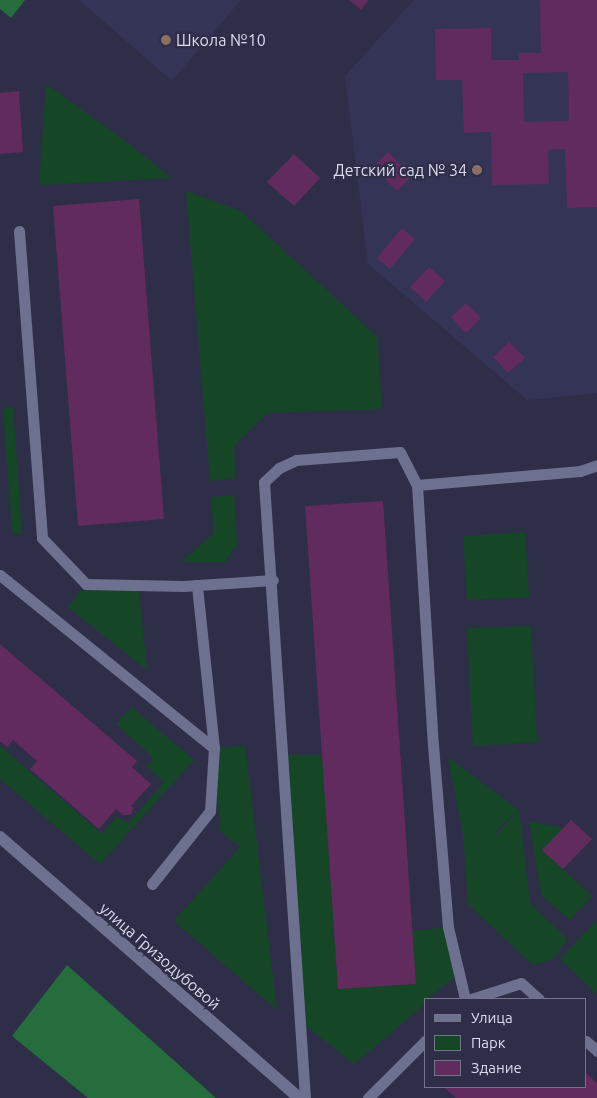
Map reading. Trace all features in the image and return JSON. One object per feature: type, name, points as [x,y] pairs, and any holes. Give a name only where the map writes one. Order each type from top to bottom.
[{"type":"street","name":"улица Гризодубовой","points":[[0,838],[299,1098]]},
{"type":"lane","points":[[19,231],[42,538],[86,584],[197,584],[272,580]]},
{"type":"lane","points":[[306,1098],[264,482],[279,468],[296,460],[400,452],[417,485],[433,745],[448,927],[465,998]]},
{"type":"lane","points":[[417,485],[580,471],[597,465]]},
{"type":"lane","points":[[0,575],[214,748]]},
{"type":"lane","points":[[152,884],[210,811],[214,748],[197,584]]},
{"type":"lane","points":[[473,998],[521,983],[538,998]]},
{"type":"lane","points":[[587,1041],[597,1050]]},
{"type":"lane","points":[[368,1098],[424,1042]]},
{"type":"shaded area","name":"Школа №10","points":[[79,0],[241,0],[172,81]]},
{"type":"shaded area","name":"Детский сад № 34","points":[[414,0],[597,0],[597,393],[527,400],[368,264],[345,76]]},
{"type":"green space","points":[[0,0],[25,0],[11,18],[0,9]]},
{"type":"green space","points":[[46,84],[124,140],[171,178],[39,185]]},
{"type":"green space","points":[[186,191],[241,211],[377,337],[382,409],[267,413],[234,446],[235,478],[210,481]]},
{"type":"green space","points":[[13,407],[22,534],[12,533],[3,408]]},
{"type":"green space","points":[[234,495],[237,544],[225,562],[181,562],[214,533],[211,497]]},
{"type":"green space","points":[[525,532],[529,597],[467,600],[463,536]]},
{"type":"green space","points":[[86,584],[138,585],[147,670],[68,607]]},
{"type":"green space","points":[[531,626],[537,742],[473,746],[467,628]]},
{"type":"green space","points":[[131,707],[194,760],[100,864],[0,779],[0,746],[102,834],[116,817],[129,823],[164,782],[147,767],[153,757],[116,724]]},
{"type":"green space","points":[[245,746],[277,1010],[174,921],[240,847],[220,831],[214,748]]},
{"type":"green space","points":[[284,755],[322,755],[338,989],[416,984],[412,931],[448,927],[459,974],[427,998],[424,998],[424,1005],[354,1064],[300,1021]]},
{"type":"green space","points":[[448,757],[518,810],[496,831],[496,835],[519,810],[530,903],[567,939],[553,959],[533,965],[468,904],[463,834]]},
{"type":"green space","points":[[529,821],[563,828],[543,851],[592,896],[570,920],[541,895]]},
{"type":"green space","points":[[597,920],[597,994],[560,959]]},
{"type":"green space","points":[[67,965],[216,1098],[88,1098],[12,1036]]},
{"type":"building","points":[[349,0],[369,0],[361,10]]},
{"type":"building","points":[[540,0],[597,0],[597,207],[567,208],[565,149],[548,150],[549,184],[492,185],[491,132],[464,133],[462,80],[436,80],[435,29],[491,28],[491,60],[519,60],[519,53],[541,53]],"holes":[[[568,72],[569,121],[524,122],[523,73]]]},
{"type":"building","points":[[19,91],[23,152],[0,154],[0,93]]},
{"type":"building","points":[[388,152],[412,176],[397,191],[373,167]]},
{"type":"building","points":[[294,154],[320,178],[294,206],[267,182]]},
{"type":"building","points":[[139,199],[164,519],[78,526],[53,206]]},
{"type":"building","points":[[402,228],[415,239],[390,269],[377,258]]},
{"type":"building","points":[[429,267],[445,281],[426,302],[410,287]]},
{"type":"building","points":[[466,303],[481,318],[466,333],[451,317]]},
{"type":"building","points":[[509,342],[525,358],[508,373],[493,357]]},
{"type":"building","points":[[383,501],[416,984],[338,989],[305,506]]},
{"type":"building","points":[[0,644],[137,761],[132,767],[151,784],[131,806],[134,808],[130,815],[123,815],[116,809],[99,829],[30,769],[37,761],[13,740],[7,747],[0,741]]},
{"type":"building","points":[[571,820],[592,839],[563,869],[542,850]]},
{"type":"building","points":[[587,1074],[597,1083],[597,1098],[456,1098],[445,1088],[587,1088]]},
{"type":"place","name":"Школа №10","points":[[166,40]]},
{"type":"place","name":"Детский сад № 34","points":[[477,170]]}]
